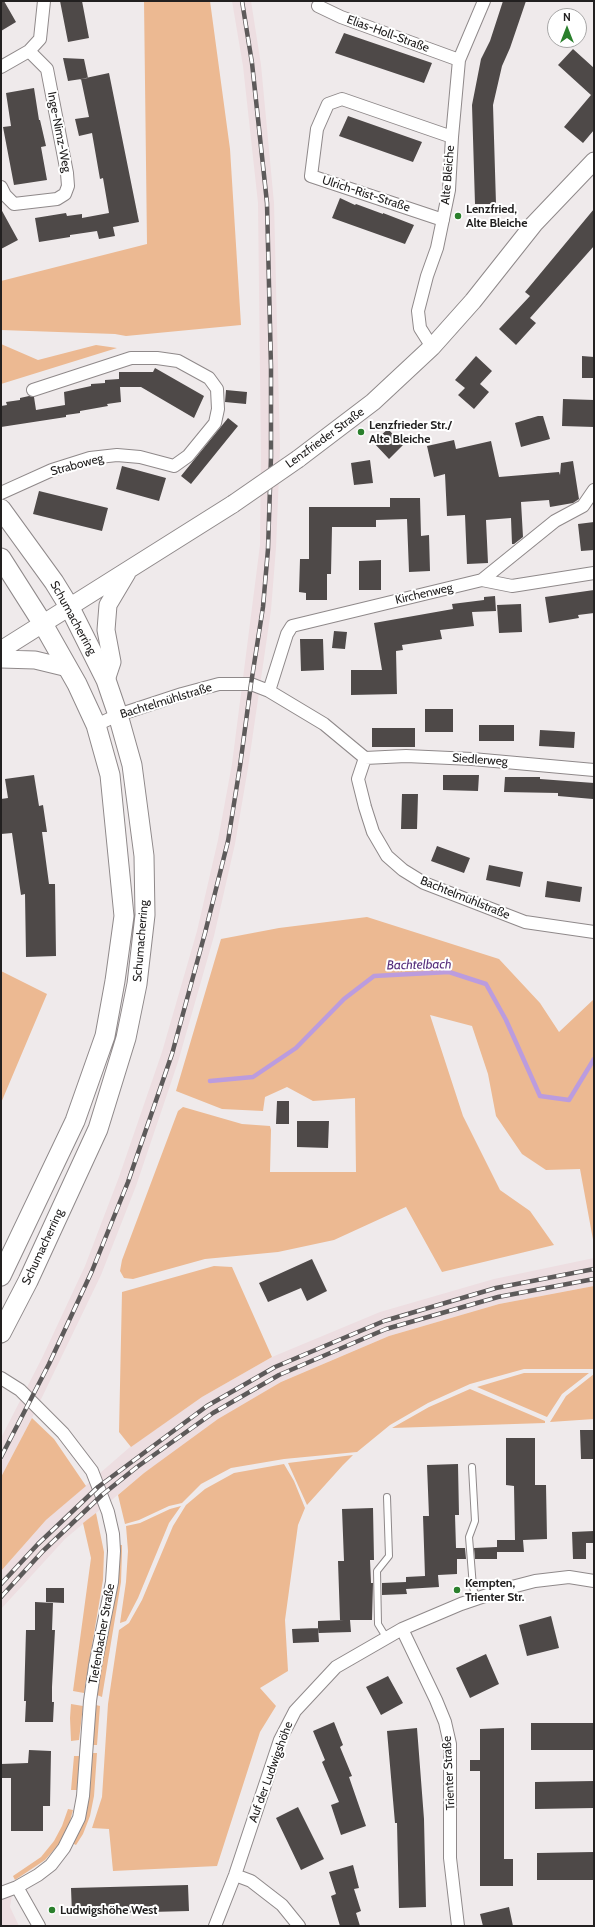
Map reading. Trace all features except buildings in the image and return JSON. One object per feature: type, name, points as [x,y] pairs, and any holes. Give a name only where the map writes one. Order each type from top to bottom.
[{"type":"main road","name":"Schumacherring","points":[[1,509],[54,582],[70,608],[106,680],[118,715],[132,765],[144,856],[145,915],[137,984],[126,1038],[98,1129],[28,1281],[1,1332]]},
{"type":"main road","name":"Schumacherring","points":[[1,558],[43,624],[68,668],[96,724],[110,775],[124,916],[115,982],[105,1036],[75,1121],[2,1274]]},
{"type":"street","points":[[1,67],[29,51],[40,39],[44,1]]},
{"type":"street","name":"Alte Bleiche","points":[[432,347],[420,328],[418,311],[444,220],[449,190],[459,60],[484,1]]},
{"type":"street","name":"Elias-Holl-Straße","points":[[318,6],[341,17],[459,60]]},
{"type":"street","name":"Inge-Nimz-Weg","points":[[1,187],[5,195],[14,204],[57,199],[65,194],[68,186],[47,69],[29,51]]},
{"type":"street","name":"Ulrich-Rist-Straße","points":[[444,220],[311,176],[317,129],[328,104],[342,99],[452,137]]},
{"type":"street","name":"Lenzfrieder Straße","points":[[1,650],[70,608],[233,504],[298,459],[373,402],[432,347],[473,301],[534,224],[594,161]]},
{"type":"street","name":"Straboweg","points":[[1,493],[52,470],[90,458],[117,455],[140,457],[174,466],[188,456],[215,423],[218,409],[217,389],[208,378],[178,361],[157,358],[131,358],[34,390]]},
{"type":"street","name":"Kirchenweg","points":[[269,691],[287,634],[292,626],[482,580],[525,548],[555,521],[583,506],[594,490]]},
{"type":"street","points":[[106,680],[112,662],[106,630],[108,605],[128,571]]},
{"type":"street","points":[[482,580],[512,586],[594,573]]},
{"type":"street","points":[[1,659],[35,660],[68,668]]},
{"type":"street","name":"Bachtelmühlstraße","points":[[96,724],[118,715],[182,694],[219,684],[251,684],[269,691],[324,724],[365,758],[358,779],[373,832],[387,856],[403,870],[424,883],[525,922],[594,932]]},
{"type":"street","name":"Siedlerweg","points":[[365,758],[406,756],[472,759],[594,770]]},
{"type":"street","name":"Tiefenbacher Straße","points":[[1,1378],[20,1390],[58,1428],[92,1471],[108,1512],[113,1534],[114,1551],[112,1582],[95,1666],[90,1701],[83,1796],[79,1818],[64,1848],[51,1865],[38,1875],[17,1887],[1,1893]]},
{"type":"street","name":"Auf der Ludwigshöhe","points":[[215,1926],[235,1875],[280,1740],[294,1711],[336,1667],[402,1629],[476,1600],[535,1580],[569,1577],[594,1581]]},
{"type":"street","name":"Trienter Straße","points":[[402,1629],[436,1700],[445,1722],[450,1744],[450,1858],[458,1926]]},
{"type":"street","points":[[235,1875],[251,1882],[282,1905],[299,1926]]},
{"type":"street","points":[[17,1887],[39,1926]]},
{"type":"lane","points":[[472,1467],[474,1521],[469,1537],[473,1587],[476,1600]]},
{"type":"lane","points":[[386,1637],[378,1624],[377,1571],[388,1556],[387,1497]]},
{"type":"shaded area","points":[[144,1],[210,1],[230,149],[241,325],[126,336],[115,334],[1,330],[1,281],[147,244]]},
{"type":"shaded area","points":[[232,1],[251,1],[261,65],[274,203],[280,449],[276,548],[271,610],[248,768],[235,844],[214,936],[178,1062],[136,1186],[101,1275],[32,1418],[1,1477],[1,1438],[42,1358],[85,1266],[119,1177],[162,1052],[197,931],[218,840],[232,764],[260,545],[261,459],[258,203],[243,66]]},
{"type":"shaded area","points":[[1,344],[38,360],[96,345],[117,348],[1,384]]},
{"type":"shaded area","points":[[367,917],[499,959],[540,1003],[559,1032],[594,999],[594,1245],[580,1169],[546,1170],[522,1154],[496,1116],[488,1074],[472,1026],[430,1015],[463,1116],[500,1190],[530,1211],[554,1245],[442,1272],[406,1207],[334,1240],[278,1252],[205,1259],[133,1279],[124,1278],[120,1271],[122,1260],[178,1111],[183,1107],[242,1124],[270,1126],[270,1172],[356,1172],[355,1098],[313,1101],[287,1087],[265,1097],[263,1111],[222,1109],[176,1091],[221,939],[279,928]]},
{"type":"shaded area","points":[[1,971],[47,994],[1,1103]]},
{"type":"shaded area","points":[[594,1258],[594,1286],[499,1304],[389,1336],[281,1382],[144,1473],[65,1539],[1,1609],[1,1571],[46,1520],[130,1447],[202,1397],[272,1357],[380,1312],[494,1279]]},
{"type":"shaded area","points":[[214,1266],[232,1267],[272,1357],[202,1397],[131,1447],[119,1432],[122,1292]]},
{"type":"shaded area","points":[[594,1286],[594,1369],[524,1369],[470,1384],[428,1403],[390,1425],[357,1452],[284,1459],[231,1468],[201,1484],[182,1503],[169,1506],[139,1520],[125,1524],[118,1495],[144,1473],[218,1419],[281,1382],[389,1336],[499,1304]]},
{"type":"shaded area","points":[[524,1373],[589,1373],[562,1394],[547,1417],[477,1387]]},
{"type":"shaded area","points":[[594,1374],[594,1419],[550,1422],[566,1396]]},
{"type":"shaded area","points":[[470,1389],[545,1421],[545,1423],[392,1428],[429,1407]]},
{"type":"shaded area","points":[[32,1418],[54,1439],[86,1486],[46,1520],[1,1571],[1,1477]]},
{"type":"shaded area","points":[[353,1455],[343,1465],[307,1505],[288,1463]]},
{"type":"shaded area","points":[[284,1464],[294,1481],[305,1508],[298,1525],[285,1620],[288,1671],[260,1688],[276,1706],[260,1732],[217,1866],[113,1871],[109,1829],[92,1828],[102,1797],[108,1704],[119,1630],[129,1623],[142,1600],[173,1526],[186,1505],[205,1489],[234,1473]]},
{"type":"shaded area","points":[[181,1506],[169,1523],[138,1598],[126,1621],[120,1623],[126,1582],[128,1551],[126,1526],[140,1523],[170,1509]]},
{"type":"shaded area","points":[[96,1513],[104,1552],[103,1580],[84,1693],[73,1691],[91,1558],[83,1523]]},
{"type":"shaded area","points":[[118,1545],[122,1545],[121,1582],[102,1697],[97,1695],[116,1582]]},
{"type":"shaded area","points":[[71,1704],[83,1706],[79,1740],[71,1741],[70,1718]]},
{"type":"shaded area","points":[[96,1705],[100,1706],[97,1745],[93,1745]]},
{"type":"shaded area","points":[[92,1753],[97,1753],[94,1796],[90,1816],[83,1834],[76,1845],[72,1843]]},
{"type":"shaded area","points":[[74,1756],[80,1756],[78,1790],[71,1790]]},
{"type":"shaded area","points":[[68,1809],[73,1810],[68,1829],[60,1843],[45,1860],[15,1880],[13,1876],[41,1857],[54,1841],[62,1826]]},
{"type":"shaded area","points":[[12,1895],[10,1907],[19,1926],[1,1926],[1,1898]]},
{"type":"waterway","name":"Bachtelbach","points":[[210,1081],[253,1077],[296,1048],[344,999],[374,976],[449,972],[486,984],[506,1020],[540,1096],[569,1100],[594,1059]]},
{"type":"railway","points":[[1,1457],[49,1364],[92,1271],[128,1182],[172,1054],[228,841],[263,607],[268,549],[271,457],[271,367],[267,203],[252,63],[242,1]]},
{"type":"railway","points":[[1,1584],[38,1544],[98,1487],[207,1406],[275,1367],[384,1321],[496,1288],[594,1269]]},
{"type":"railway","points":[[1,1597],[43,1551],[102,1495],[137,1467],[213,1413],[279,1375],[386,1329],[498,1297],[594,1279]]},
{"type":"place","name":"Lenzfried, Alte Bleiche","points":[[458,216]]},
{"type":"place","name":"Lenzfrieder Str./ Alte Bleiche","points":[[361,432]]},
{"type":"place","name":"Kempten, Trienter Str.","points":[[457,1590]]},
{"type":"place","name":"Ludwigshöhe West","points":[[52,1910]]}]
